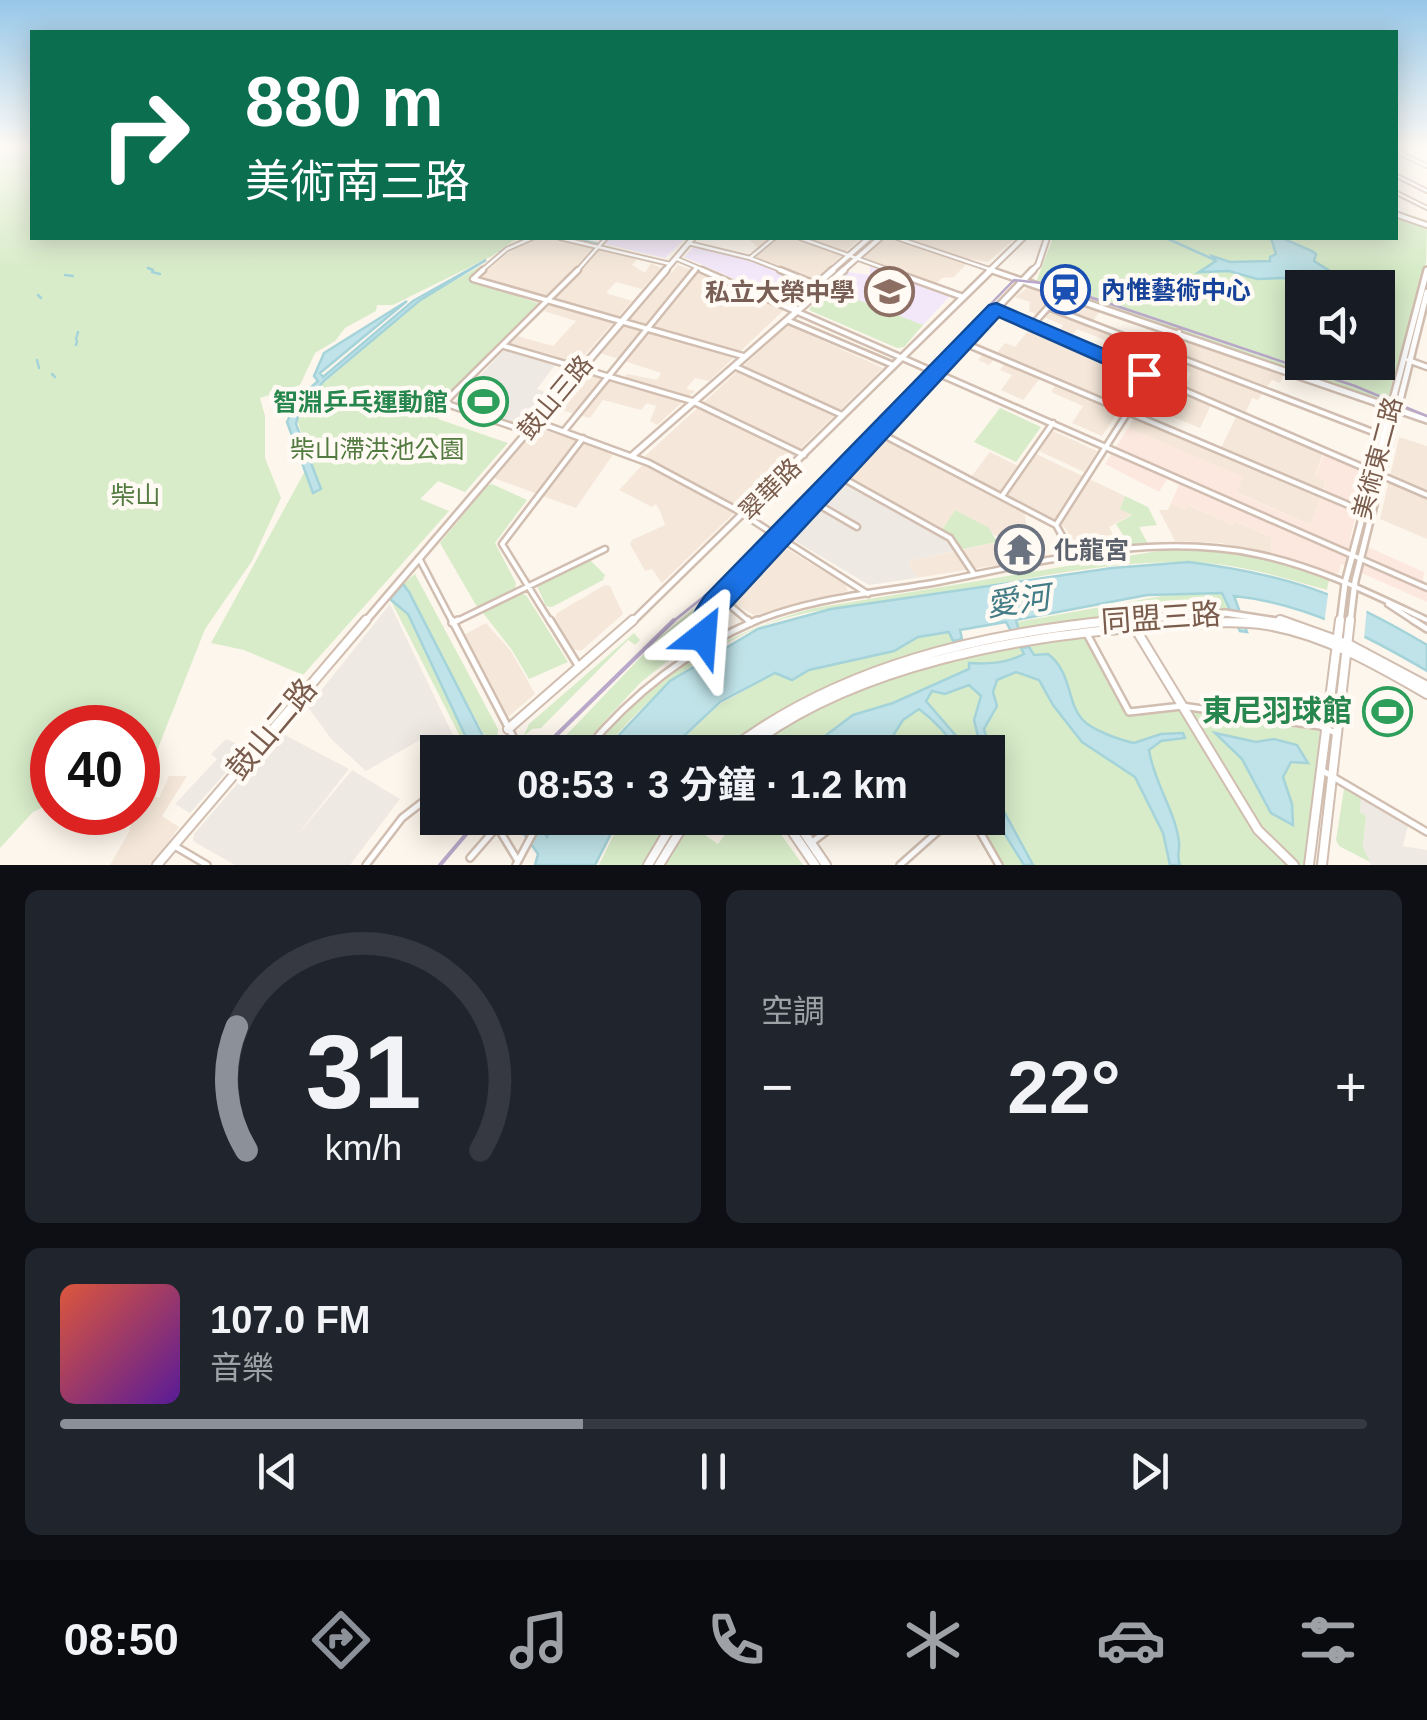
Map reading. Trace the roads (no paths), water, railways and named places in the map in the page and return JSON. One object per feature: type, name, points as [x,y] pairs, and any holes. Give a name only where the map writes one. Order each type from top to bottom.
[{"type":"street","points":[[1398,194],[1427,208]]},
{"type":"street","points":[[1398,215],[1427,225]]},
{"type":"street","points":[[527,240],[507,249],[473,279],[742,356]]},
{"type":"street","points":[[568,240],[670,264]]},
{"type":"street","points":[[526,430],[447,402],[550,301],[605,240]]},
{"type":"street","name":"鼓山三路","points":[[418,557],[691,240]]},
{"type":"street","points":[[750,258],[772,240]]},
{"type":"street","points":[[806,240],[963,297]]},
{"type":"street","points":[[818,244],[823,240]]},
{"type":"street","points":[[795,310],[793,305],[867,240]]},
{"type":"street","points":[[633,455],[878,240]]},
{"type":"street","points":[[903,240],[1427,420]]},
{"type":"street","name":"翠華路","points":[[508,729],[668,591],[1021,240]]},
{"type":"street","points":[[706,645],[706,616],[1038,265],[1046,240]]},
{"type":"street","points":[[688,243],[750,258],[825,288]]},
{"type":"street","points":[[675,258],[1427,588]]},
{"type":"street","points":[[564,431],[698,267]]},
{"type":"street","name":"美術東二路","points":[[1420,322],[1427,270]]},
{"type":"street","name":"美術東二路","points":[[1340,645],[1351,554],[1427,292]]},
{"type":"street","points":[[1032,324],[1061,293]]},
{"type":"street","points":[[1048,308],[1387,438]]},
{"type":"street","points":[[996,309],[1427,494]]},
{"type":"street","points":[[785,318],[893,365]]},
{"type":"street","points":[[1056,525],[1178,332]]},
{"type":"street","points":[[964,343],[1366,512]]},
{"type":"street","points":[[504,346],[692,401],[804,455]]},
{"type":"street","points":[[1407,360],[1427,366]]},
{"type":"street","points":[[732,365],[843,415]]},
{"type":"street","points":[[534,421],[633,455],[743,515],[868,594]]},
{"type":"street","points":[[1002,496],[1053,423]]},
{"type":"street","points":[[879,432],[1056,525],[1074,558]]},
{"type":"street","points":[[579,667],[502,542],[582,438]]},
{"type":"street","points":[[838,476],[950,538],[974,574]]},
{"type":"street","points":[[814,502],[856,527]]},
{"type":"street","name":"美術東二路","points":[[1350,650],[1354,589],[1366,512]]},
{"type":"street","points":[[600,735],[640,692],[706,645],[751,623],[868,594],[1074,558],[1168,545],[1230,549],[1289,563],[1427,620]]},
{"type":"street","points":[[452,623],[605,550]]},
{"type":"street","points":[[418,557],[512,735]]},
{"type":"street","name":"鼓山二路","points":[[158,865],[418,557]]},
{"type":"street","points":[[736,582],[727,603],[751,623]]},
{"type":"street","points":[[1371,594],[1427,629]]},
{"type":"street","name":"同盟三路","points":[[758,735],[799,702],[894,666],[1013,634],[1236,614],[1295,628],[1340,645],[1427,690]]},
{"type":"street","points":[[1132,623],[1258,830],[1294,865]]},
{"type":"street","name":"同盟三路","points":[[762,735],[836,696],[960,655],[1017,641],[1132,623]]},
{"type":"street","points":[[1086,630],[1129,712],[1182,706],[1328,729],[1338,734]]},
{"type":"street","points":[[1310,865],[1340,645]]},
{"type":"street","points":[[1322,865],[1350,650]]},
{"type":"street","points":[[1323,771],[1427,832]]},
{"type":"street","points":[[366,865],[402,818],[420,804]]},
{"type":"street","points":[[470,858],[490,835]]},
{"type":"street","points":[[501,835],[517,863]]},
{"type":"street","points":[[517,863],[532,835]]},
{"type":"street","points":[[653,864],[668,835]]},
{"type":"street","points":[[653,864],[675,835]]},
{"type":"street","points":[[795,835],[815,865]]},
{"type":"street","points":[[806,835],[826,865]]},
{"type":"street","points":[[811,842],[821,835]]},
{"type":"street","points":[[903,864],[935,835]]},
{"type":"street","points":[[982,835],[999,865]]},
{"type":"street","points":[[173,845],[207,865]]},
{"type":"water","points":[[1272,240],[1287,240],[1312,251],[1316,254],[1314,261],[1328,270],[1285,270],[1285,278],[1257,279],[1229,271],[1199,272],[1216,261],[1212,256],[1230,262],[1270,261],[1276,254]]},
{"type":"water","points":[[486,260],[419,301],[325,380],[300,407],[296,424],[321,489],[313,493],[287,422],[298,399],[318,381],[314,376],[324,353],[407,301],[320,373],[323,377],[413,301]]},
{"type":"water","name":"愛河","points":[[1189,562],[1256,573],[1313,589],[1367,612],[1427,645],[1427,671],[1358,634],[1285,606],[1234,596],[1247,632],[1240,631],[1222,593],[1147,595],[1016,620],[1019,631],[1012,633],[1006,622],[960,630],[962,639],[953,641],[949,632],[918,637],[894,651],[809,670],[792,680],[775,673],[720,702],[685,735],[619,735],[670,681],[758,629],[831,609],[1112,568]]},
{"type":"water","points":[[403,584],[482,735],[465,735],[408,614],[390,599]]},
{"type":"water","points":[[1029,647],[1034,655],[1048,654],[1056,661],[1077,712],[1092,727],[1134,743],[1161,734],[1183,733],[1185,738],[1161,741],[1149,750],[1177,830],[1180,865],[1170,865],[1163,833],[1135,777],[1082,742],[1039,680],[1016,672],[997,680],[993,692],[997,706],[984,729],[986,735],[978,735],[974,720],[981,696],[969,685],[945,694],[932,691],[926,701],[955,735],[946,735],[919,709],[903,720],[893,735],[826,735],[853,715],[893,703],[969,669],[969,663],[1010,660],[1024,654],[1021,648]]},
{"type":"water","points":[[1215,733],[1297,745],[1308,763],[1291,762],[1283,777],[1292,804],[1293,825],[1271,813],[1242,759]]},
{"type":"water","points":[[1005,813],[1033,865],[1024,865],[1005,834]]},
{"type":"water","points":[[525,835],[610,835],[595,865],[535,865],[538,854]]},
{"type":"waterway","points":[[500,252],[524,240]]},
{"type":"waterway","points":[[580,240],[599,244]]},
{"type":"waterway","points":[[1170,240],[1215,260]]},
{"type":"waterway","points":[[148,268],[153,270]]},
{"type":"waterway","points":[[152,272],[160,274]]},
{"type":"waterway","points":[[65,275],[73,276]]},
{"type":"waterway","points":[[38,295],[41,298]]},
{"type":"waterway","points":[[76,339],[78,332]]},
{"type":"waterway","points":[[76,345],[77,341]]},
{"type":"waterway","points":[[37,360],[39,368]]},
{"type":"waterway","points":[[52,374],[55,377]]},
{"type":"tram line","points":[[671,623],[716,587],[1014,280],[1051,284],[1355,386],[1427,416]]},
{"type":"tram line","points":[[556,735],[674,620]]},
{"type":"tram line","points":[[440,865],[466,835]]},
{"type":"place","name":"內惟藝術中心","points":[[1066,290]]},
{"type":"place","name":"私立大榮中學","points":[[890,292]]},
{"type":"place","name":"智淵乒乓運動館","points":[[483,402]]},
{"type":"place","name":"化龍宮","points":[[1019,550]]},
{"type":"place","name":"東尼羽球館","points":[[1387,711]]},
{"type":"park label","name":"柴山滯洪池公園","points":[[377,449]]},
{"type":"park label","name":"柴山","points":[[135,495]]}]
